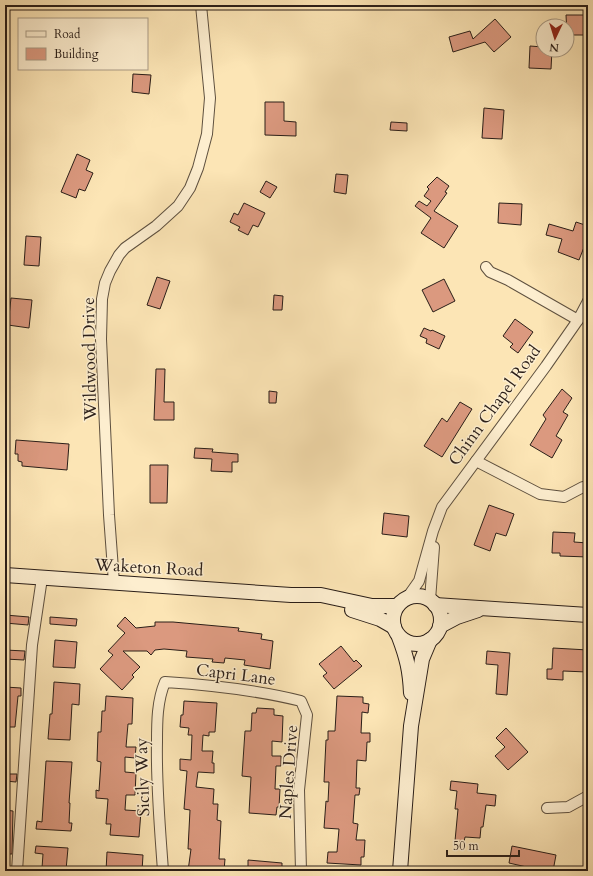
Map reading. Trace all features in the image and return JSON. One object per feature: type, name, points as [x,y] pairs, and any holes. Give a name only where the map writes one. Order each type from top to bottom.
[{"type":"street","name":"Wildwood Drive","points":[[114,583],[109,515],[101,339],[102,299],[105,283],[119,255],[125,248],[156,226],[178,206],[190,188],[198,168],[207,134],[210,98],[201,5]]},
{"type":"street","points":[[486,267],[490,272],[508,280],[578,320]]},
{"type":"street","name":"Chinn Chapel Road","points":[[402,602],[419,581],[433,531],[442,507],[578,320],[588,301]]},
{"type":"street","points":[[476,460],[540,494],[564,497],[583,487]]},
{"type":"street","name":"Chinn Chapel Road","points":[[432,602],[434,546],[433,531]]},
{"type":"street","name":"Waketon Road","points":[[5,575],[291,596],[321,595],[372,606],[402,602]]},
{"type":"street","points":[[17,871],[32,645],[42,578]]},
{"type":"street","name":"Waketon Road","points":[[291,596],[360,612],[380,619],[396,632]]},
{"type":"street","points":[[411,726],[410,669],[396,632],[393,617],[402,602],[419,596],[432,602],[484,608],[588,615]]},
{"type":"street","points":[[400,871],[411,726],[422,658],[430,640],[438,631],[440,626],[440,614],[432,602]]},
{"type":"street","points":[[440,626],[457,617],[484,608]]},
{"type":"street","points":[[396,632],[403,640],[414,644],[419,644],[430,640]]},
{"type":"street","name":"Capri Lane","points":[[165,682],[202,684],[282,696],[301,701]]},
{"type":"street","name":"Sicily Way","points":[[163,871],[156,768],[157,720],[160,694],[165,682]]},
{"type":"street","name":"Naples Drive","points":[[301,701],[307,715],[299,790],[301,871]]},
{"type":"street","points":[[547,808],[568,807],[588,796]]},
{"type":"building","points":[[566,15],[588,15],[588,35],[575,35],[575,18],[566,18]]},
{"type":"building","points":[[495,19],[511,37],[494,52],[485,42],[453,52],[449,37],[470,31],[473,39]]},
{"type":"building","points":[[530,46],[535,46],[535,58],[552,58],[551,69],[529,68]]},
{"type":"building","points":[[133,74],[151,75],[149,94],[132,92]]},
{"type":"building","points":[[265,102],[284,102],[284,121],[296,122],[296,136],[265,135]]},
{"type":"building","points":[[484,108],[504,110],[502,139],[482,138]]},
{"type":"building","points":[[391,122],[407,123],[407,131],[390,130]]},
{"type":"building","points":[[77,154],[90,160],[86,170],[93,173],[85,191],[79,189],[76,198],[61,192]]},
{"type":"building","points":[[336,174],[348,175],[346,194],[334,192]]},
{"type":"building","points":[[437,177],[449,186],[445,192],[447,193],[434,211],[458,226],[444,248],[421,233],[431,218],[415,206],[419,201],[427,206],[431,201],[424,196],[429,189],[427,187]]},
{"type":"building","points":[[266,181],[277,187],[270,198],[260,192]]},
{"type":"building","points":[[244,203],[265,213],[258,227],[253,225],[248,235],[238,230],[240,227],[230,222],[234,213],[238,215]]},
{"type":"building","points":[[499,203],[522,204],[521,225],[498,223]]},
{"type":"building","points":[[576,222],[588,226],[588,237],[579,260],[558,252],[562,239],[546,235],[549,224],[573,231]]},
{"type":"building","points":[[26,236],[41,237],[39,266],[24,265]]},
{"type":"building","points":[[157,277],[170,281],[160,309],[147,305]]},
{"type":"building","points":[[444,279],[455,301],[433,312],[422,290]]},
{"type":"building","points":[[274,295],[283,296],[282,310],[273,310]]},
{"type":"building","points":[[11,298],[32,300],[29,328],[8,325]]},
{"type":"building","points":[[515,319],[533,332],[518,353],[510,347],[513,344],[503,336]]},
{"type":"building","points":[[424,328],[445,336],[439,349],[426,343],[427,339],[420,336]]},
{"type":"building","points":[[156,369],[165,369],[164,402],[174,402],[174,420],[154,420]]},
{"type":"building","points":[[562,389],[572,398],[563,412],[568,415],[556,436],[562,440],[552,458],[530,445],[546,419],[543,415]]},
{"type":"building","points":[[269,391],[277,392],[276,403],[269,403]]},
{"type":"building","points":[[460,402],[472,409],[442,457],[424,446],[442,418],[447,422]]},
{"type":"building","points":[[16,440],[69,444],[67,470],[22,466],[22,462],[18,461],[18,454],[15,454]]},
{"type":"building","points":[[195,448],[213,449],[212,452],[238,454],[238,462],[232,462],[232,472],[211,471],[212,459],[194,458]]},
{"type":"building","points":[[150,465],[168,465],[167,503],[150,503]]},
{"type":"building","points":[[489,505],[514,514],[506,536],[496,533],[490,551],[474,545]]},
{"type":"building","points":[[384,513],[409,516],[407,537],[382,534]]},
{"type":"building","points":[[553,532],[575,533],[574,542],[588,543],[588,557],[560,556],[560,553],[552,553]]},
{"type":"building","points":[[5,615],[29,617],[28,625],[5,623]]},
{"type":"building","points":[[50,617],[77,619],[76,626],[50,624]]},
{"type":"building","points":[[125,617],[136,628],[155,626],[155,622],[173,622],[239,628],[238,631],[262,634],[261,639],[273,641],[270,669],[244,665],[245,660],[225,658],[224,663],[212,662],[213,659],[186,657],[187,651],[164,649],[155,650],[151,655],[147,651],[123,651],[140,667],[132,675],[134,677],[122,690],[100,669],[113,655],[108,651],[125,633],[117,626]]},
{"type":"building","points":[[55,640],[77,642],[75,668],[53,667]]},
{"type":"building","points":[[341,646],[354,662],[356,660],[362,666],[334,689],[323,676],[327,673],[319,664]]},
{"type":"building","points":[[553,648],[588,650],[587,672],[563,671],[563,680],[547,679],[547,669],[552,669]]},
{"type":"building","points":[[5,650],[25,651],[24,660],[5,659]]},
{"type":"building","points":[[487,651],[510,653],[507,695],[496,694],[498,665],[486,664]]},
{"type":"building","points":[[54,682],[80,684],[79,705],[72,704],[70,740],[48,739],[50,714],[52,714]]},
{"type":"building","points":[[5,687],[21,688],[21,696],[18,696],[15,727],[5,727]]},
{"type":"building","points":[[106,696],[133,698],[132,724],[128,724],[126,747],[136,747],[135,758],[125,757],[125,772],[136,773],[135,795],[126,795],[125,810],[141,811],[139,837],[110,835],[111,824],[106,824],[108,799],[96,798],[96,790],[99,791],[101,762],[97,761],[98,732],[101,732],[102,711],[105,711]]},
{"type":"building","points":[[337,696],[363,697],[363,703],[369,704],[368,713],[362,712],[361,733],[370,733],[370,742],[367,742],[366,761],[357,760],[356,788],[360,788],[359,795],[355,795],[353,823],[358,824],[356,840],[365,840],[364,857],[361,857],[361,865],[327,863],[328,852],[337,852],[339,829],[324,828],[329,782],[324,782],[326,740],[328,740],[328,731],[335,731]]},
{"type":"building","points":[[184,701],[217,703],[215,732],[209,732],[209,736],[203,735],[202,751],[213,751],[212,763],[214,763],[214,773],[198,772],[196,787],[214,789],[213,804],[218,804],[217,820],[221,821],[219,859],[225,859],[224,871],[188,871],[191,849],[188,849],[190,810],[184,809],[187,771],[180,770],[180,759],[191,760],[192,735],[188,735],[189,728],[180,727]]},
{"type":"building","points":[[257,708],[274,709],[274,715],[283,716],[282,742],[272,741],[272,756],[281,756],[281,766],[276,766],[275,789],[280,789],[279,807],[277,807],[276,815],[249,813],[251,777],[242,776],[245,731],[251,731],[252,713],[256,713]]},
{"type":"building","points":[[506,728],[528,752],[508,770],[495,756],[505,747],[496,738]]},
{"type":"building","points":[[46,761],[72,762],[69,803],[69,823],[72,823],[71,831],[36,829],[37,821],[42,822]]},
{"type":"building","points":[[5,774],[17,774],[16,782],[5,781]]},
{"type":"building","points":[[451,781],[478,784],[477,793],[496,795],[495,806],[486,805],[480,838],[465,837],[464,842],[455,841],[458,809],[455,809],[457,791],[450,790]]},
{"type":"building","points":[[5,810],[13,811],[12,854],[5,854]]},
{"type":"building","points":[[36,846],[68,848],[66,870],[42,868],[43,854],[35,853]]},
{"type":"building","points":[[512,846],[556,855],[553,871],[531,871],[531,868],[509,863]]},
{"type":"building","points":[[107,852],[143,855],[142,871],[106,871]]},
{"type":"building","points":[[248,860],[282,863],[282,871],[251,871],[248,870]]}]
